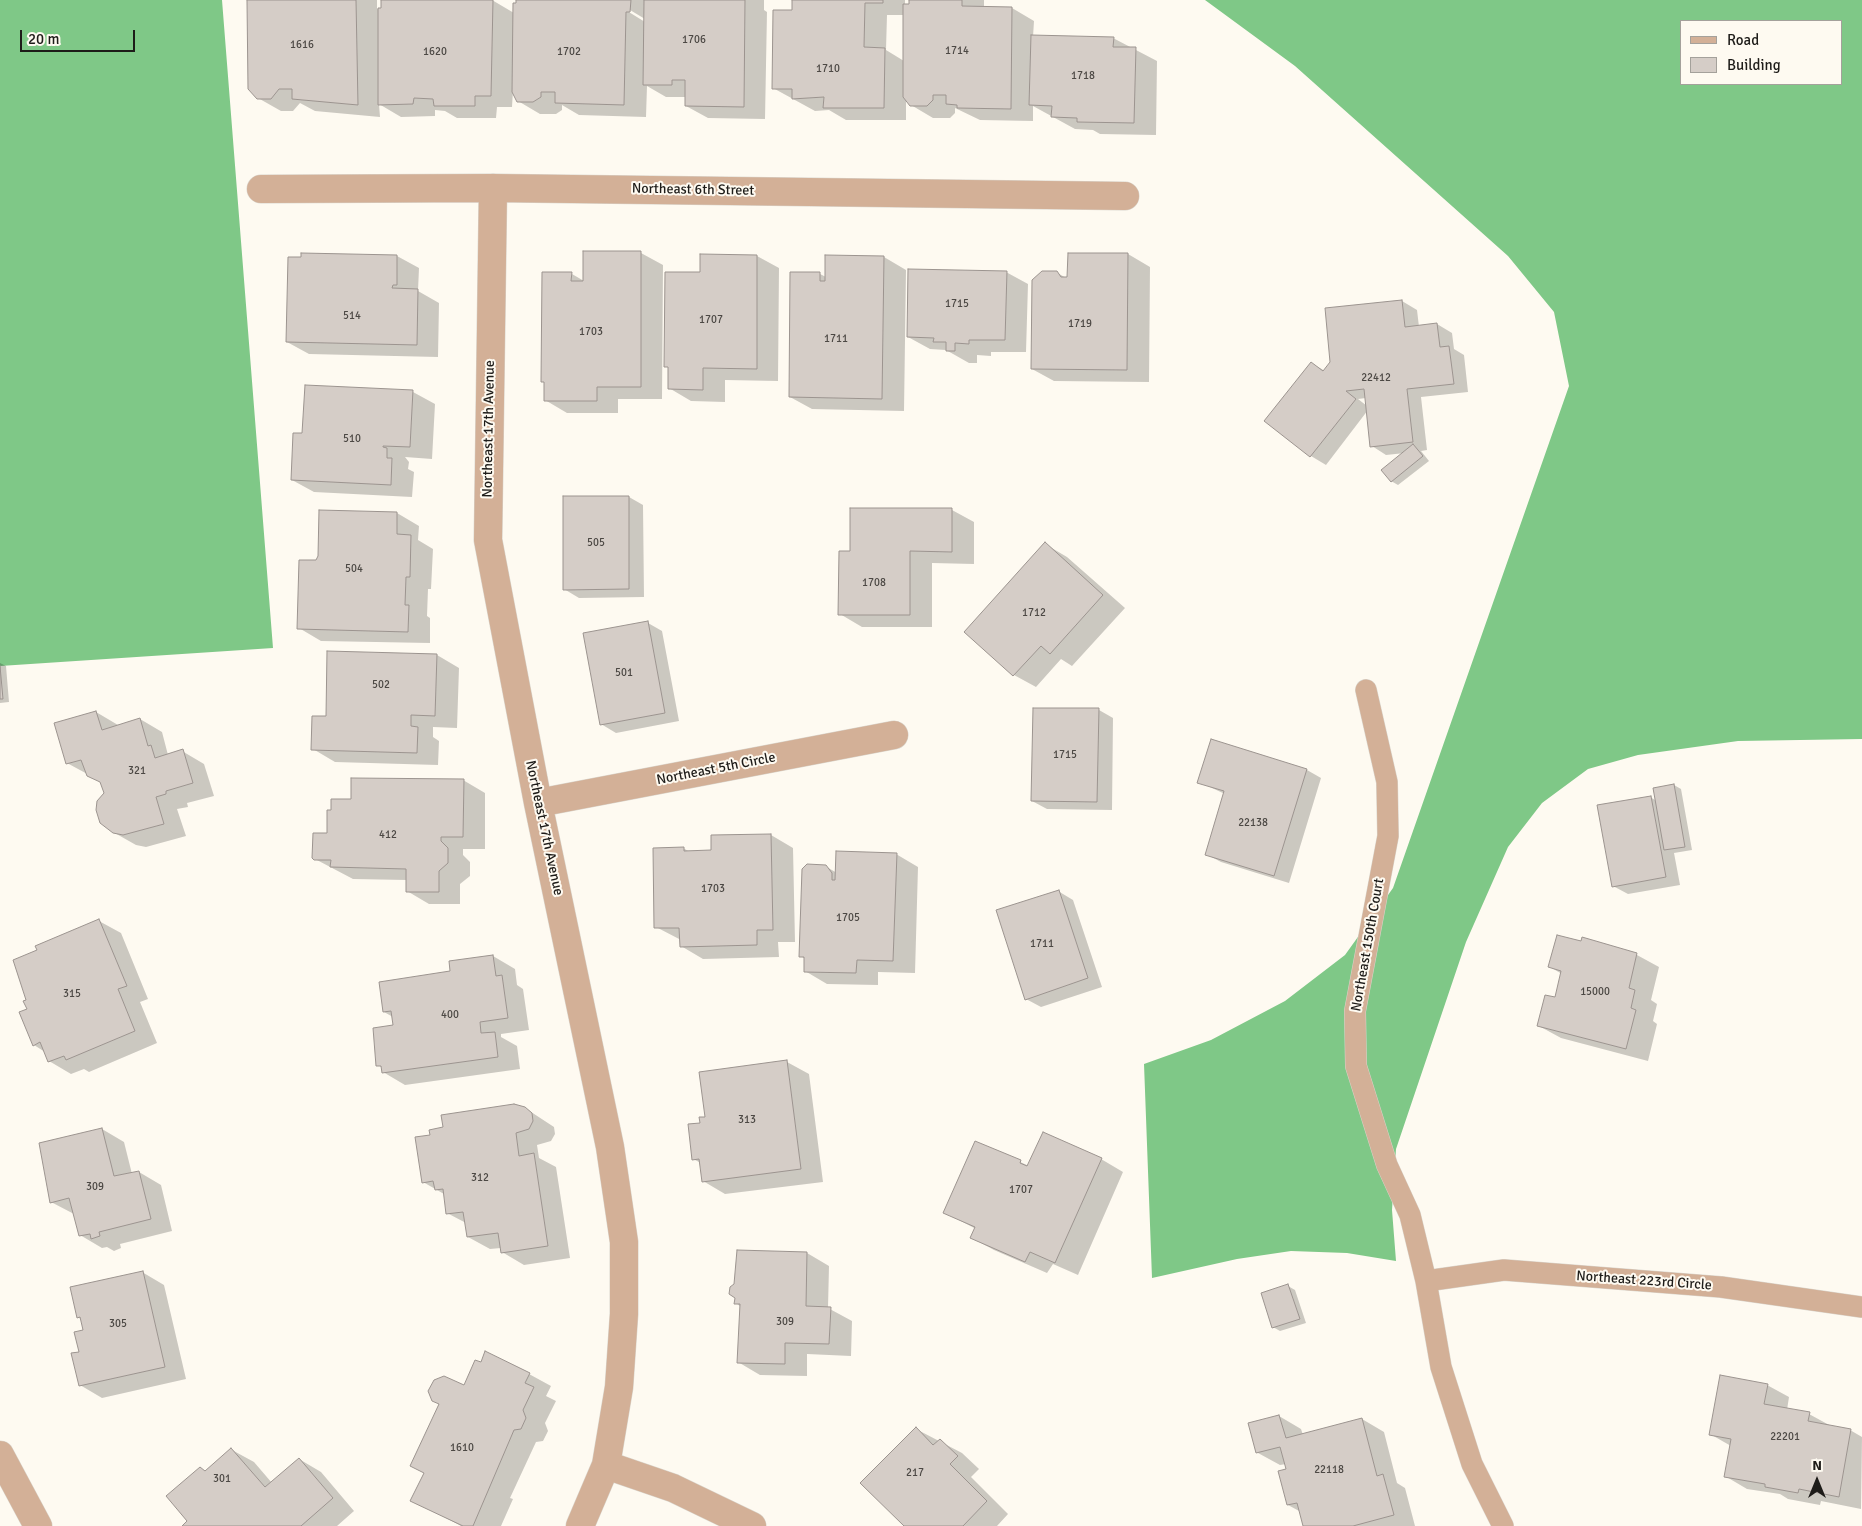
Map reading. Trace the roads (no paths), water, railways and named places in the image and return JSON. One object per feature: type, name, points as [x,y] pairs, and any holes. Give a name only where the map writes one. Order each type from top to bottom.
[{"type":"street","name":"Northeast 6th Street","points":[[261,189],[493,188],[1125,196]]},
{"type":"street","name":"Northeast 17th Avenue","points":[[493,188],[488,540],[538,803],[610,1147],[624,1242],[624,1314],[620,1378],[606,1465],[580,1526]]},
{"type":"street","name":"Northeast 5th Circle","points":[[538,803],[894,735]]},
{"type":"street","points":[[0,1455],[38,1526]]},
{"type":"street","points":[[606,1465],[673,1488],[752,1526]]},
{"type":"lane","name":"Northeast 150th Court","points":[[1366,690],[1387,782],[1388,836],[1355,1011],[1356,1066],[1386,1165],[1410,1215],[1426,1281],[1441,1367],[1472,1464],[1503,1526]]},
{"type":"lane","name":"Northeast 223rd Circle","points":[[1426,1281],[1504,1270],[1721,1287],[1862,1307]]}]
